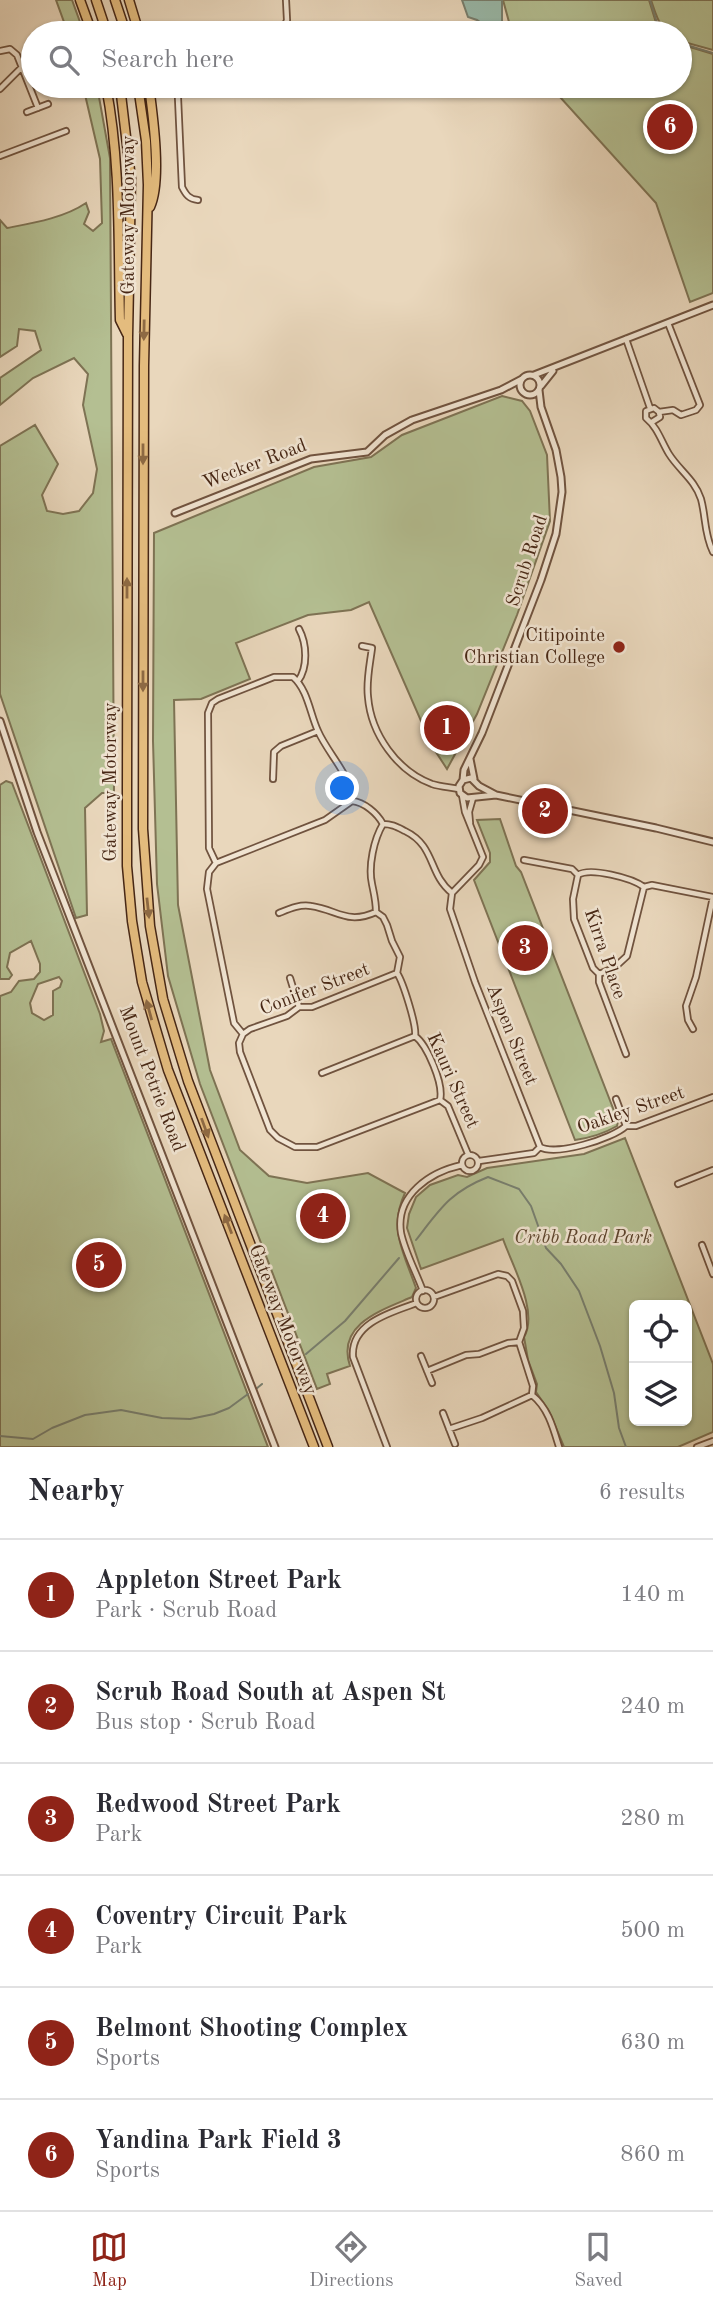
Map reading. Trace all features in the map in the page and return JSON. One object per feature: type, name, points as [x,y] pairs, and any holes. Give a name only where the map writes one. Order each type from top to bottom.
[{"type":"highway","points":[[80,0],[88,21]]},
{"type":"highway","points":[[96,0],[103,21]]},
{"type":"highway","points":[[115,0],[122,21]]},
{"type":"highway","points":[[129,0],[135,21]]},
{"type":"highway","points":[[108,98],[117,177],[120,320],[128,337]]},
{"type":"highway","name":"Gateway Motorway","points":[[122,98],[131,179],[127,851],[136,951],[151,1016],[168,1070],[314,1447]]},
{"type":"highway","name":"Gateway Motorway","points":[[140,98],[147,152],[148,212],[144,366],[143,830],[150,926],[163,999],[188,1081],[328,1447]]},
{"type":"highway","points":[[148,212],[155,197],[150,98]]},
{"type":"street","points":[[286,0],[287,21]]},
{"type":"street","points":[[0,51],[14,51],[21,65]]},
{"type":"street","points":[[0,89],[21,68]]},
{"type":"street","points":[[34,98],[38,108]]},
{"type":"street","points":[[181,98],[182,187],[186,195],[198,200]]},
{"type":"street","points":[[27,112],[48,104]]},
{"type":"street","points":[[0,156],[66,131]]},
{"type":"street","name":"Wecker Road","points":[[174,513],[311,459],[367,452],[385,435],[412,420],[502,390],[527,375],[555,368],[713,305]]},
{"type":"street","points":[[650,408],[659,412],[673,410],[681,415],[688,414],[700,405],[668,323]]},
{"type":"street","points":[[626,339],[650,408]]},
{"type":"street","name":"Wecker Road","points":[[502,390],[535,394],[555,368]]},
{"type":"street","points":[[534,375],[540,379],[540,388]]},
{"type":"street","points":[[522,379],[520,386],[525,393]]},
{"type":"street","name":"Scrub Road","points":[[463,780],[464,770],[541,580],[556,534],[561,484],[559,462],[541,407],[540,388]]},
{"type":"street","name":"Scrub Road","points":[[525,393],[541,407]]},
{"type":"street","points":[[650,408],[645,416],[652,422],[670,455],[698,491],[713,552]]},
{"type":"street","points":[[652,422],[659,419],[659,412]]},
{"type":"street","points":[[298,681],[305,666],[304,637],[299,629]]},
{"type":"street","points":[[362,646],[374,649],[368,699],[372,719],[389,751],[416,777],[433,785],[474,797],[496,795]]},
{"type":"street","points":[[216,863],[211,855],[208,838],[209,708],[218,699],[274,677],[293,677],[298,681],[318,731],[349,785],[352,801]]},
{"type":"street","name":"Mount Petrie Road","points":[[0,721],[37,832],[275,1447]]},
{"type":"street","points":[[273,779],[274,752],[281,746],[318,731]]},
{"type":"street","points":[[470,759],[474,779],[479,786],[496,795],[713,842]]},
{"type":"street","points":[[440,1100],[317,1147],[295,1147],[278,1138],[265,1121],[240,1052],[239,1042],[243,1034],[234,1023],[207,889],[209,872],[216,863],[325,820],[352,801],[359,802],[379,817],[383,824],[391,824],[421,840],[431,855],[440,881],[452,893],[483,858],[460,792],[463,780],[474,779]]},
{"type":"street","points":[[471,824],[470,812],[479,786]]},
{"type":"street","name":"Kauri Street","points":[[383,824],[374,850],[372,873],[376,912],[387,925],[400,957],[397,973],[404,985],[417,1027],[415,1036],[423,1042],[443,1091],[440,1100],[449,1106],[468,1154]]},
{"type":"street","points":[[524,860],[572,869],[578,875],[587,871],[636,881],[644,887]]},
{"type":"street","name":"Kirra Place","points":[[578,875],[573,899],[574,919],[593,968],[599,974],[599,982],[626,1054]]},
{"type":"street","points":[[644,887],[652,885],[713,897],[696,977],[686,1006],[688,1020],[693,1029]]},
{"type":"street","points":[[599,974],[614,968],[627,956],[644,887]]},
{"type":"street","name":"Aspen Street","points":[[452,893],[450,909],[475,982],[540,1147]]},
{"type":"street","points":[[279,913],[303,905],[356,919],[376,912]]},
{"type":"street","name":"Conifer Street","points":[[243,1034],[287,1016],[299,1007],[312,1007],[397,973]]},
{"type":"street","points":[[290,978],[299,1007]]},
{"type":"street","points":[[322,1073],[415,1036]]},
{"type":"street","name":"Oakley Street","points":[[479,1161],[534,1153],[540,1147],[547,1151],[588,1144],[619,1133],[626,1126],[636,1126],[713,1097]]},
{"type":"street","points":[[616,1099],[626,1126]]},
{"type":"street","points":[[468,1154],[479,1161],[472,1171],[466,1170],[462,1165],[463,1158],[468,1154]]},
{"type":"street","points":[[423,1291],[401,1233],[403,1212],[413,1190],[422,1182],[462,1165]]},
{"type":"street","points":[[678,1184],[713,1170]]},
{"type":"street","points":[[702,1245],[713,1274]]},
{"type":"street","points":[[434,1297],[498,1274],[507,1276],[512,1281],[525,1319],[519,1342],[533,1386],[532,1395]]},
{"type":"street","points":[[423,1291],[430,1292],[434,1297],[433,1303],[428,1307],[417,1303],[417,1295],[423,1291]]},
{"type":"street","points":[[387,1447],[352,1348],[371,1322],[417,1303]]},
{"type":"street","points":[[427,1371],[466,1355],[479,1354],[508,1343],[519,1342]]},
{"type":"street","points":[[421,1356],[432,1383]]},
{"type":"street","points":[[449,1429],[482,1418],[532,1395]]},
{"type":"street","points":[[532,1395],[542,1403],[548,1414],[559,1447]]},
{"type":"street","points":[[443,1413],[455,1444]]},
{"type":"street","points":[[698,1447],[713,1441]]},
{"type":"green space","points":[[56,0],[72,0],[80,21],[64,21]]},
{"type":"green space","points":[[503,0],[649,0],[655,21],[509,21]]},
{"type":"green space","points":[[651,0],[713,0],[713,50],[692,44],[692,21],[659,21]]},
{"type":"green space","points":[[692,48],[713,54],[713,293],[690,302],[656,203],[561,98],[692,98]]},
{"type":"green space","points":[[86,98],[99,98],[110,158],[114,793],[102,793],[85,808],[87,915],[76,918],[0,694],[0,446],[35,425],[58,464],[42,495],[47,511],[63,514],[79,511],[93,493],[97,469],[83,405],[88,374],[74,358],[33,378],[0,405],[0,378],[41,350],[35,331],[19,329],[17,346],[0,357],[0,220],[7,228],[58,216],[86,203],[89,212],[84,224],[93,231],[102,223],[100,159]]},
{"type":"green space","points":[[502,396],[522,401],[530,411],[547,455],[550,521],[517,615],[477,714],[447,769],[432,746],[369,602],[351,610],[308,615],[236,643],[250,679],[201,699],[174,700],[178,905],[210,1070],[240,1150],[269,1176],[307,1183],[368,1173],[405,1193],[400,1206],[398,1230],[416,1288],[412,1297],[364,1321],[350,1339],[347,1352],[350,1366],[327,1374],[330,1384],[317,1389],[200,1084],[168,976],[157,884],[153,741],[154,533],[314,467],[371,457],[402,435]]},
{"type":"green space","points":[[6,781],[12,783],[100,1014],[104,1031],[101,1042],[111,1039],[268,1447],[0,1447],[0,996],[11,992],[19,981],[34,979],[40,972],[40,964],[31,941],[10,953],[7,967],[12,975],[9,979],[0,979],[0,785]],"holes":[[[59,977],[62,981],[60,987],[53,991],[53,1015],[44,1020],[32,1013],[30,1003],[38,984]]]},
{"type":"green space","points":[[500,819],[516,866],[521,872],[618,1121],[617,1126],[591,1137],[575,1140],[474,880],[490,862],[490,853],[477,820]]},
{"type":"green space","name":"Cribb Road Park","points":[[625,1138],[688,1300],[629,1300],[629,1426],[692,1426],[692,1310],[713,1364],[713,1432],[678,1447],[564,1447],[549,1411],[536,1392],[537,1384],[528,1360],[524,1337],[528,1327],[528,1315],[523,1288],[503,1239],[421,1269],[407,1228],[416,1197],[430,1185],[458,1175],[467,1177],[487,1168],[584,1154]]},
{"type":"shaded area","points":[[462,0],[502,0],[502,21],[478,21],[468,17]]},
{"type":"waterway","points":[[650,0],[656,21]]},
{"type":"waterway","points":[[692,47],[713,53]]},
{"type":"waterway","points":[[416,1240],[447,1202],[475,1183],[488,1177],[519,1189],[531,1206],[546,1248],[561,1264],[579,1291],[600,1346],[626,1447]]},
{"type":"waterway","points":[[306,1354],[345,1321],[399,1258]]},
{"type":"waterway","points":[[256,1389],[262,1384]]},
{"type":"waterway","points":[[0,1436],[33,1439],[85,1415],[121,1410],[162,1418],[190,1419],[229,1408],[248,1394]]},
{"type":"place","name":"Yandina Park Field 3","points":[[670,127]]},
{"type":"place","name":"Citipointe Christian College","points":[[619,647]]},
{"type":"place","name":"Appleton Street Park","points":[[447,728]]},
{"type":"place","name":"Scrub Road South at Aspen St","points":[[545,811]]},
{"type":"place","name":"Redwood Street Park","points":[[525,948]]},
{"type":"place","name":"Coventry Circuit Park","points":[[323,1216]]},
{"type":"place","name":"Belmont Shooting Complex","points":[[99,1265]]}]
